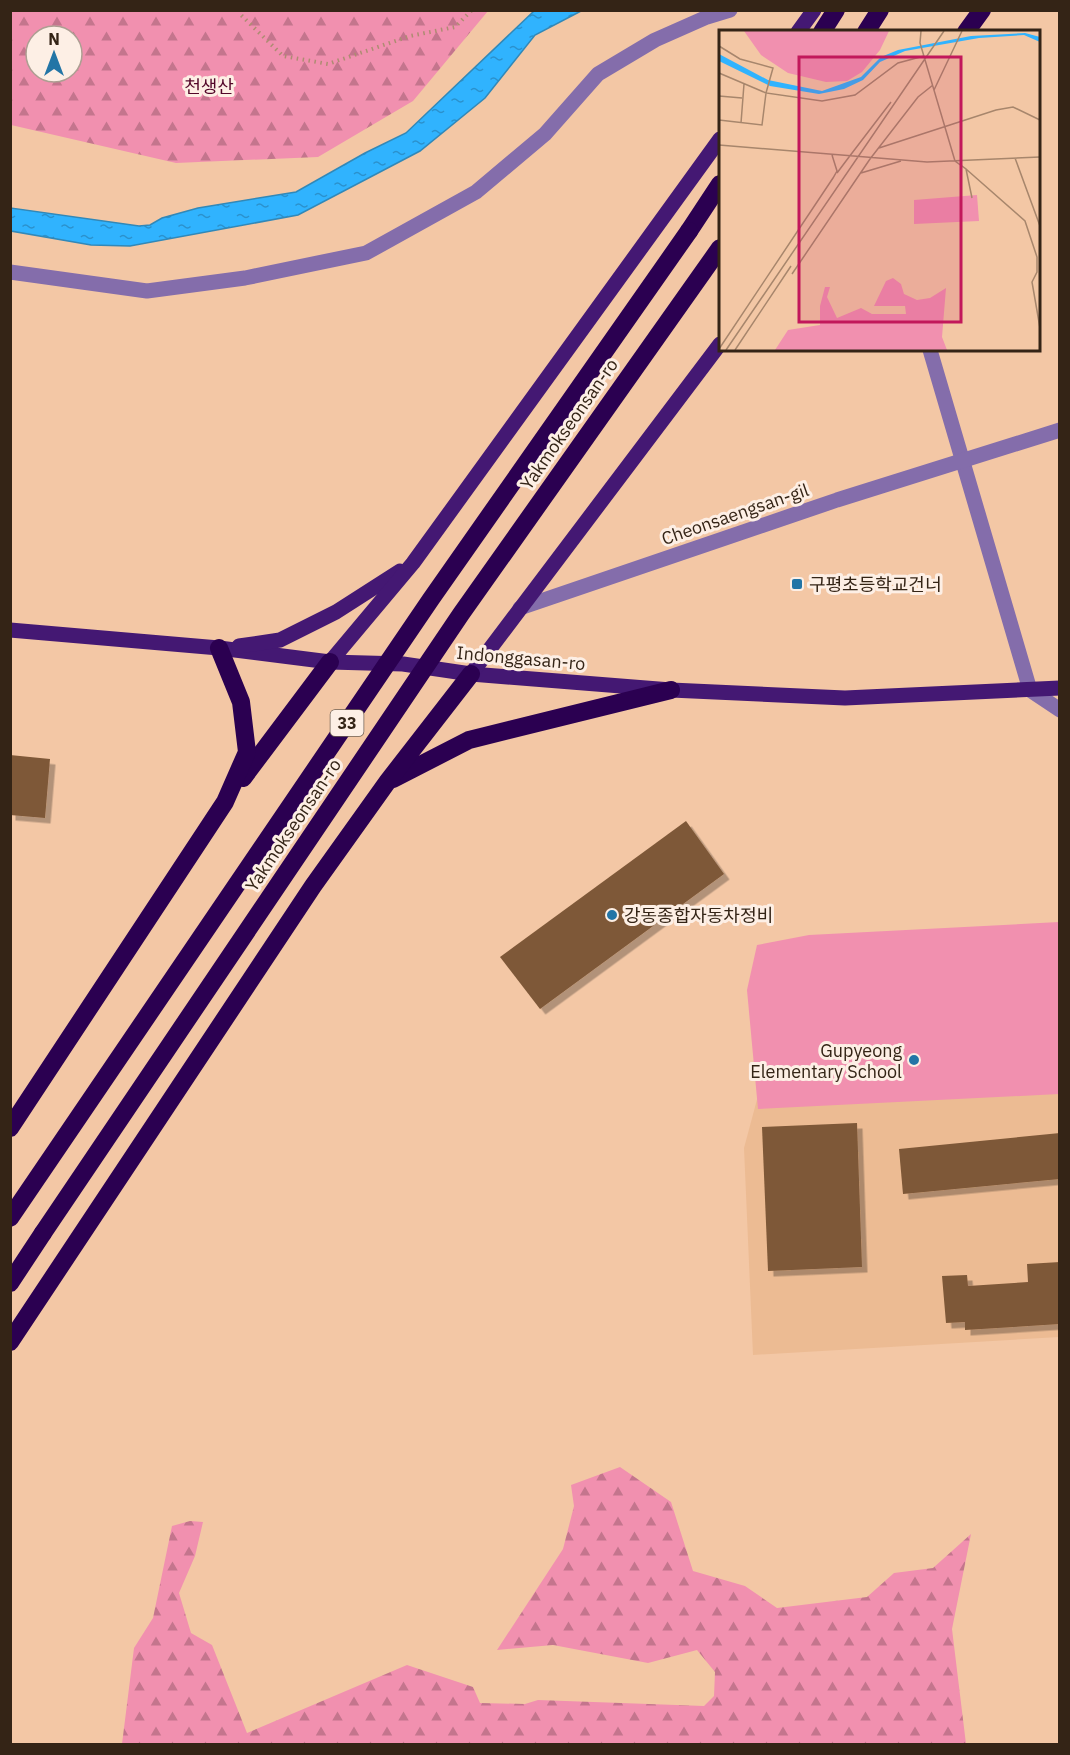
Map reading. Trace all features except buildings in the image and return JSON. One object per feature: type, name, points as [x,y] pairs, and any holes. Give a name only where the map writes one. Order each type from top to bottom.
[{"type":"highway","points":[[823,30],[836,10]]},
{"type":"highway","points":[[867,30],[880,10]]},
{"type":"highway","points":[[968,30],[983,10]]},
{"type":"highway","points":[[975,30],[983,10]]},
{"type":"highway","name":"Yakmokseonsan-ro","points":[[10,1218],[431,599],[719,184]]},
{"type":"highway","name":"Yakmokseonsan-ro","points":[[10,1283],[460,614],[719,249]]},
{"type":"highway","points":[[219,648],[241,702],[247,752],[225,802]]},
{"type":"highway","points":[[10,1128],[225,802],[330,662]]},
{"type":"highway","points":[[10,1342],[313,886],[388,781],[471,674]]},
{"type":"highway","points":[[388,781],[469,740],[671,690]]},
{"type":"main road","points":[[799,30],[814,10]]},
{"type":"main road","points":[[330,662],[413,563],[719,140]]},
{"type":"main road","points":[[471,674],[719,345]]},
{"type":"main road","points":[[219,648],[280,640],[336,612],[413,563]]},
{"type":"main road","name":"Indonggasan-ro","points":[[10,630],[219,648],[330,662],[404,664],[471,674],[671,690],[845,698],[1059,688]]},
{"type":"street","points":[[10,272],[147,291],[246,278],[366,253],[476,192],[545,134],[598,74],[655,40],[730,10]]},
{"type":"street","points":[[831,10],[836,30]]},
{"type":"street","points":[[930,351],[1030,690],[1059,710]]},
{"type":"street","points":[[963,461],[1059,430]]},
{"type":"street","name":"Cheonsaengsan-gil","points":[[520,608],[837,500],[963,461]]},
{"type":"path","points":[[240,10],[240,14],[283,56],[328,64],[410,36],[455,27],[472,10]]},
{"type":"shaded area","name":"Gupyeong Elementary School","points":[[1059,939],[1059,1337],[753,1355],[744,1148],[791,973]]},
{"type":"green space","name":"천생산","points":[[11,10],[488,10],[413,101],[318,157],[176,163],[11,125]]},
{"type":"green space","points":[[1059,922],[1059,1094],[758,1109],[747,990],[757,945],[809,935]]},
{"type":"green space","points":[[620,1467],[671,1502],[693,1571],[745,1586],[777,1608],[867,1597],[894,1573],[933,1568],[971,1534],[952,1629],[966,1744],[122,1744],[134,1648],[153,1618],[172,1526],[190,1521],[203,1522],[195,1556],[179,1593],[191,1633],[212,1645],[247,1733],[407,1665],[473,1687],[480,1703],[525,1704],[538,1700],[704,1706],[714,1696],[715,1672],[697,1650],[648,1663],[553,1645],[497,1650],[563,1549],[574,1506],[571,1485]]},
{"type":"water","points":[[534,11],[581,11],[535,35],[485,98],[420,151],[298,215],[130,246],[91,245],[11,231],[11,208],[139,226],[150,225],[162,218],[198,208],[296,192],[406,133]]},
{"type":"place","name":"구평초등학교건너","points":[[797,584]]},
{"type":"place","name":"강동종합자동차정비","points":[[612,915]]},
{"type":"place","name":"Gupyeong Elementary School","points":[[914,1060]]}]
